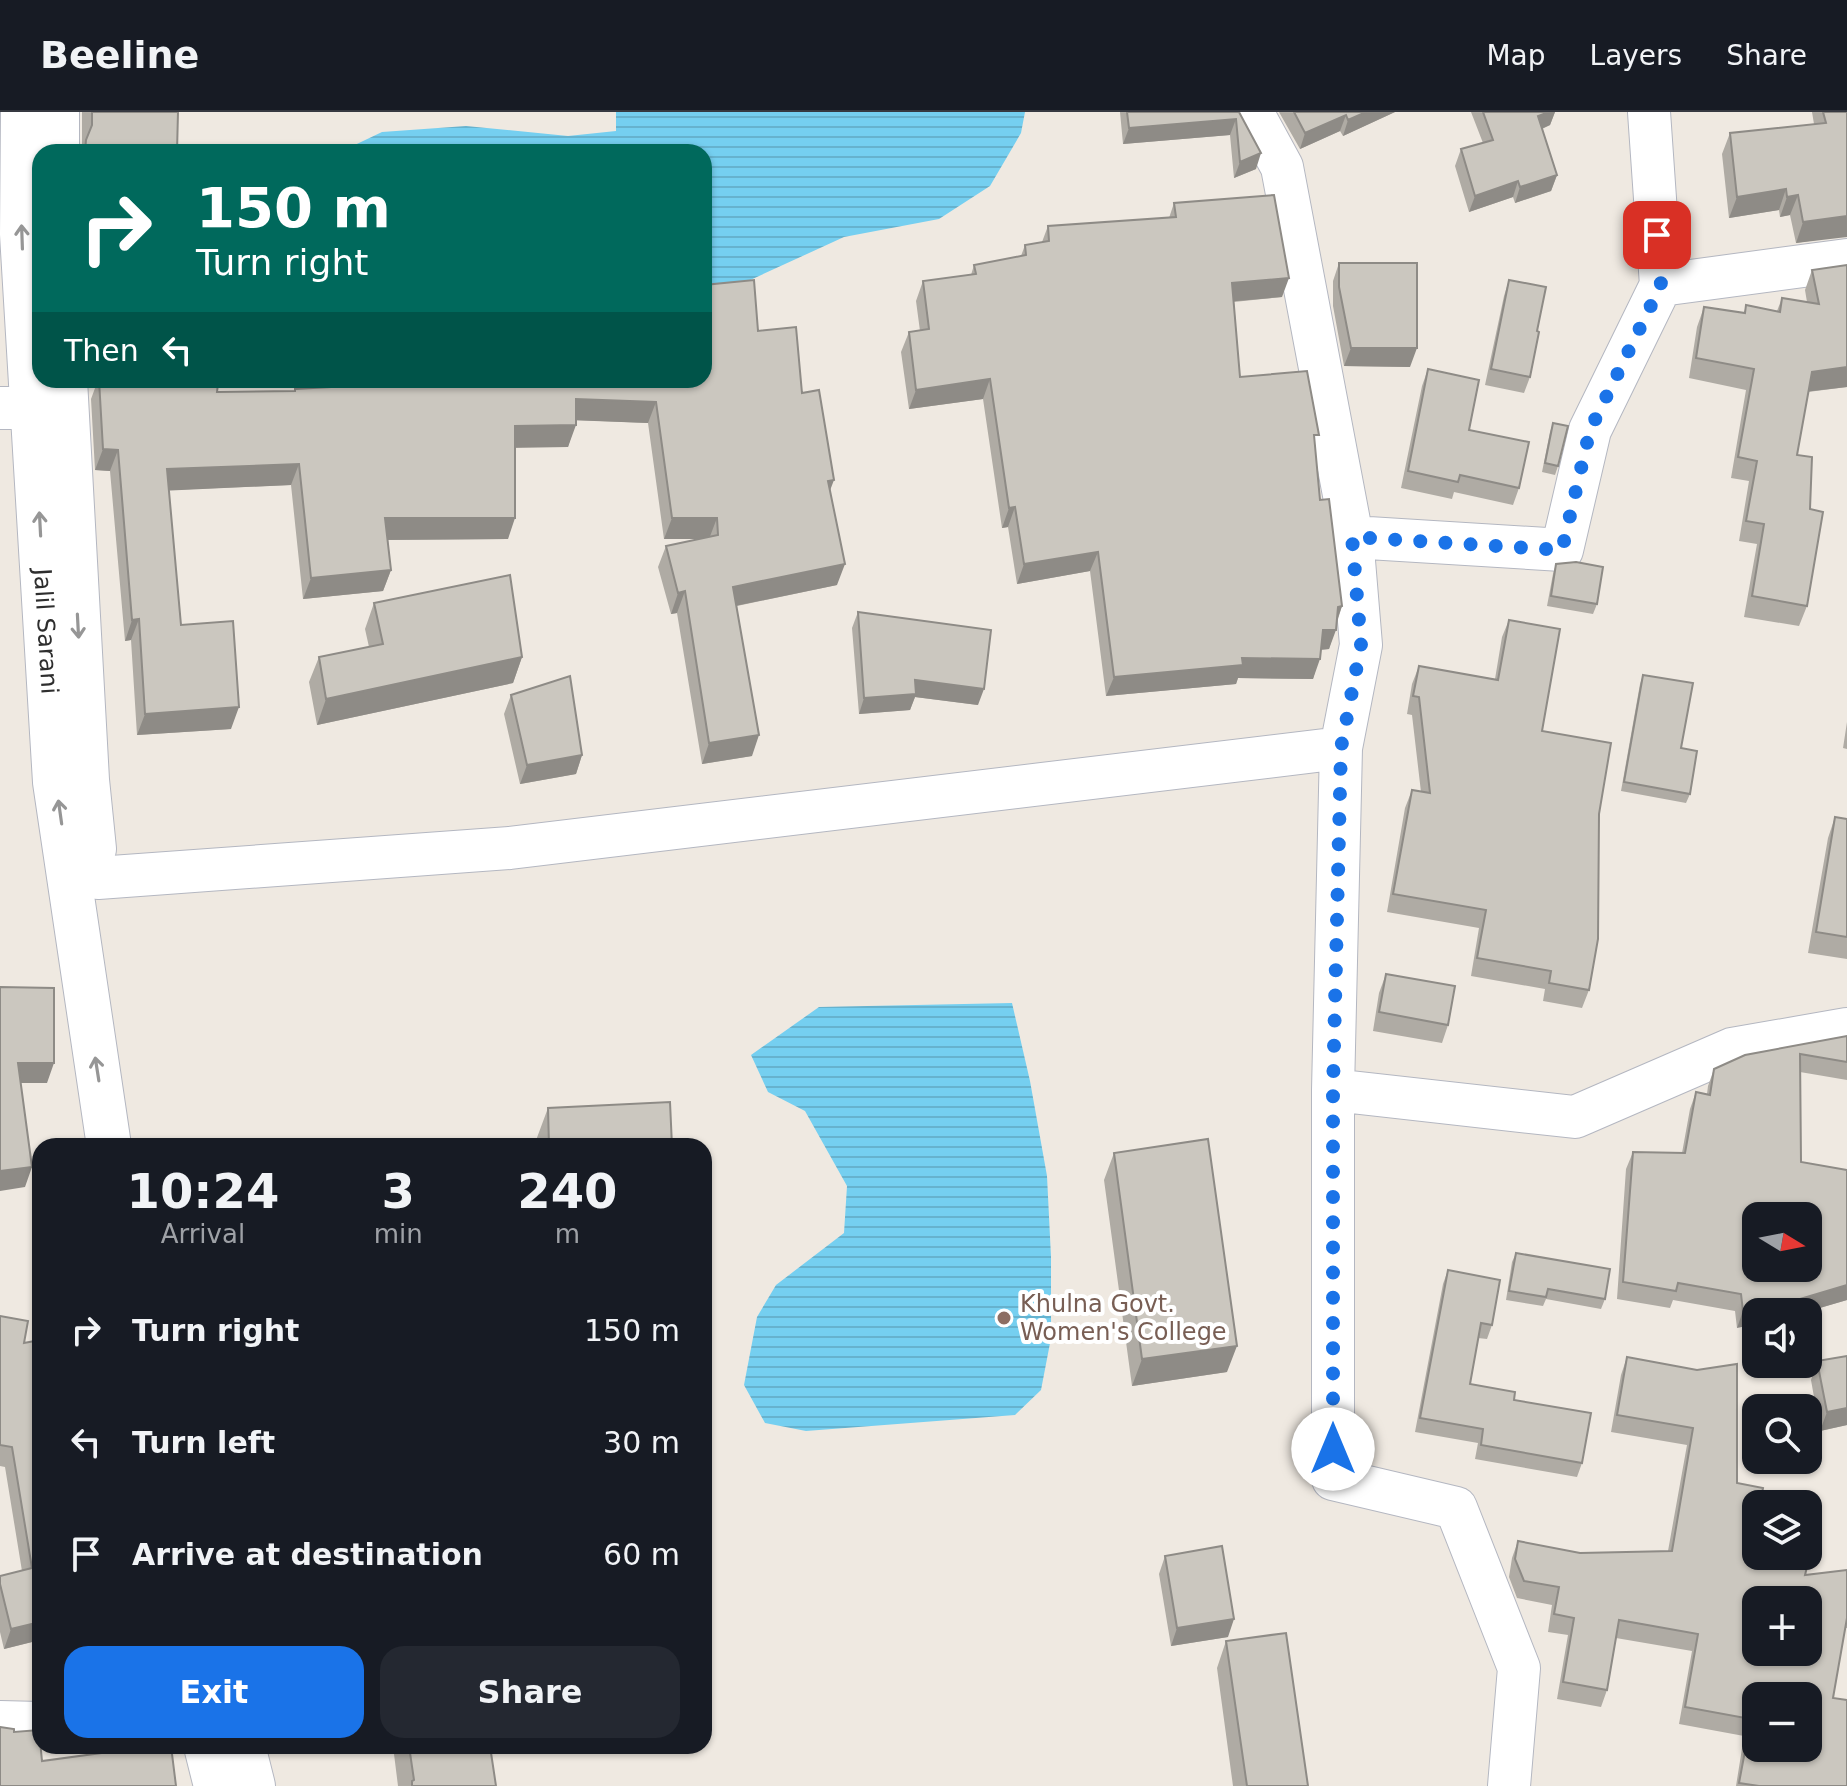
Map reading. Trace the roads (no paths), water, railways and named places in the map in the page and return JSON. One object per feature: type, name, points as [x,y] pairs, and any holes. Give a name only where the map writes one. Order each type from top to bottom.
[{"type":"main road","name":"Jalil Sarani","points":[[23,112],[16,408],[55,782],[108,1138]]},
{"type":"main road","points":[[57,112],[57,144]]},
{"type":"main road","name":"Jalil Sarani","points":[[65,388],[87,780],[98,878],[138,1138]]},
{"type":"main road","points":[[208,1754],[216,1786]]},
{"type":"main road","points":[[245,1754],[253,1786]]},
{"type":"street","points":[[1252,112],[1282,167],[1352,537],[1361,645],[1341,748],[1333,1090],[1333,1479],[1456,1508],[1519,1668],[1509,1786]]},
{"type":"street","points":[[1352,537],[1562,550],[1590,430],[1661,285],[1649,112]]},
{"type":"street","points":[[1661,285],[1847,260]]},
{"type":"street","points":[[98,878],[510,848],[1341,748]]},
{"type":"street","points":[[1333,1090],[1575,1117],[1732,1049],[1847,1029]]},
{"type":"street","points":[[0,1722],[32,1723]]},
{"type":"water","points":[[616,112],[1025,112],[1021,133],[990,186],[939,219],[844,237],[735,287],[712,289],[712,144],[357,144],[382,132],[466,126],[568,136],[616,131]]},
{"type":"water","points":[[1012,1003],[1047,1176],[1051,1338],[1041,1390],[1015,1415],[806,1431],[765,1423],[744,1385],[757,1317],[776,1285],[844,1233],[847,1186],[805,1111],[768,1092],[751,1055],[819,1007]]},
{"type":"place","name":"Khulna Govt. Women's College","points":[[1004,1318]]}]
